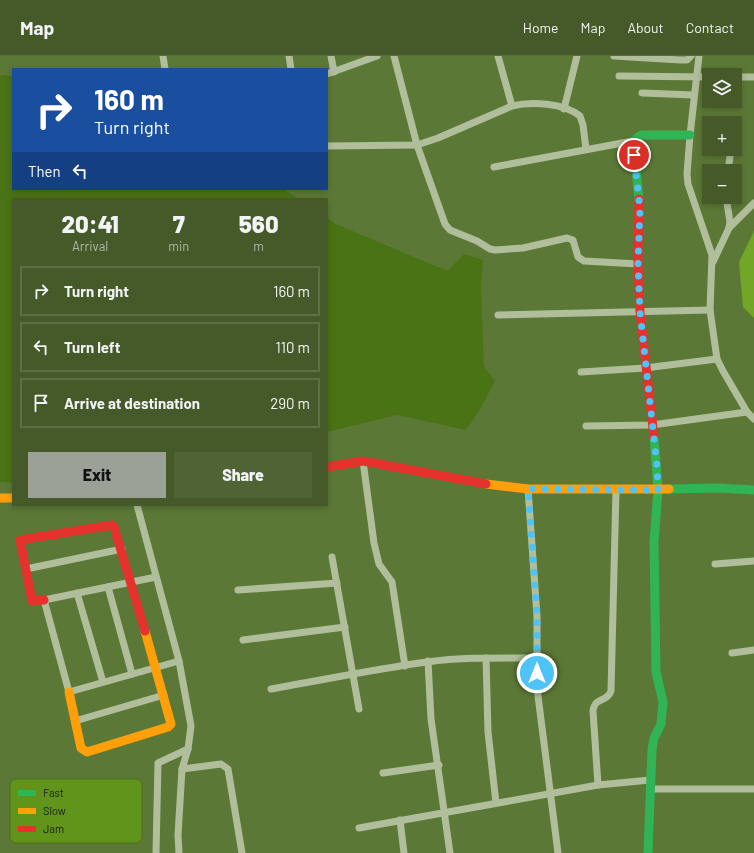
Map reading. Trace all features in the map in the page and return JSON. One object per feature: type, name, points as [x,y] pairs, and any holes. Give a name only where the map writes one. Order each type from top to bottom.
[{"type":"street","points":[[163,56],[165,68]]},
{"type":"street","points":[[289,56],[291,68]]},
{"type":"street","points":[[331,56],[330,73],[377,56]]},
{"type":"street","points":[[394,56],[417,145],[435,201],[445,224],[450,230],[466,235],[490,250],[523,248],[567,238],[573,240],[578,257],[584,261],[638,264]]},
{"type":"street","points":[[498,56],[512,106]]},
{"type":"street","points":[[564,108],[577,56]]},
{"type":"street","points":[[614,56],[684,60],[696,56],[687,174],[688,184],[710,246],[713,262],[710,310],[717,359],[747,412],[754,419]]},
{"type":"street","points":[[619,76],[702,78]]},
{"type":"street","points":[[742,77],[754,77]]},
{"type":"street","points":[[642,93],[694,95]]},
{"type":"street","points":[[328,146],[417,145],[438,138],[512,106],[521,103],[533,103],[564,108],[577,114],[582,120],[586,149]]},
{"type":"street","points":[[494,167],[633,141],[641,135],[690,135]]},
{"type":"street","points":[[633,141],[640,209],[638,264],[640,312],[657,466],[658,490],[654,542],[656,672],[663,702],[661,724],[654,738],[650,785],[648,853]]},
{"type":"street","points":[[713,262],[730,228],[754,203]]},
{"type":"street","points":[[727,204],[730,228]]},
{"type":"street","points":[[498,315],[710,310]]},
{"type":"street","points":[[581,372],[645,368],[717,359]]},
{"type":"street","points":[[586,426],[652,425],[747,412]]},
{"type":"street","points":[[328,467],[363,461],[490,485],[528,489],[658,490],[718,488],[754,490]]},
{"type":"street","points":[[363,461],[374,543],[379,564],[392,582],[405,666]]},
{"type":"street","points":[[528,489],[537,616],[537,688],[558,853]]},
{"type":"street","points":[[598,785],[593,711],[596,702],[607,698],[611,691],[616,490]]},
{"type":"street","points":[[0,498],[12,498]]},
{"type":"street","points":[[137,506],[179,661],[191,726],[188,749],[182,769],[179,853]]},
{"type":"street","points":[[44,600],[69,692],[81,748],[87,752],[170,726],[171,722],[164,695],[155,668],[131,582],[122,550],[112,525],[21,538],[19,542],[32,601],[44,600],[77,593],[108,587],[131,582],[156,577]]},
{"type":"street","points":[[26,569],[122,550]]},
{"type":"street","points":[[332,556],[359,709]]},
{"type":"street","points":[[715,564],[754,561]]},
{"type":"street","points":[[238,590],[337,583]]},
{"type":"street","points":[[108,587],[132,674]]},
{"type":"street","points":[[77,593],[103,682]]},
{"type":"street","points":[[243,640],[345,627]]},
{"type":"street","points":[[732,653],[754,650]]},
{"type":"street","points":[[271,689],[428,661],[486,658],[536,658]]},
{"type":"street","points":[[486,658],[488,732],[496,804]]},
{"type":"street","points":[[69,692],[179,661]]},
{"type":"street","points":[[428,661],[430,719],[439,765],[450,853]]},
{"type":"street","points":[[75,721],[164,695]]},
{"type":"street","points":[[156,853],[158,763],[188,749]]},
{"type":"street","points":[[182,769],[221,764],[228,769],[242,853]]},
{"type":"street","points":[[383,773],[439,765]]},
{"type":"street","points":[[359,828],[598,785],[650,785],[754,789]]},
{"type":"street","points":[[400,820],[404,853]]},
{"type":"shaded area","points":[[2,75],[12,76],[12,190],[284,190],[296,198],[12,198],[12,483],[0,482],[0,77]]},
{"type":"shaded area","points":[[328,219],[336,224],[447,271],[464,254],[483,260],[481,287],[484,366],[495,381],[479,411],[466,430],[397,415],[328,432]]},
{"type":"shaded area","points":[[754,231],[754,318],[743,307],[739,262]]},
{"type":"traffic: fast","points":[[639,199],[633,141],[641,135],[690,135]]},
{"type":"traffic: fast","points":[[648,853],[652,750],[654,738],[661,724],[663,702],[656,672],[654,542],[658,490],[654,437]]},
{"type":"traffic: fast","points":[[669,489],[718,488],[754,490]]},
{"type":"traffic: slow","points":[[486,484],[528,489],[669,489]]},
{"type":"traffic: slow","points":[[0,498],[12,498]]},
{"type":"traffic: slow","points":[[69,692],[81,748],[87,752],[168,727],[171,724],[145,631]]},
{"type":"traffic: jam","points":[[639,199],[638,264],[640,312],[654,437]]},
{"type":"traffic: jam","points":[[328,467],[363,461],[486,484]]},
{"type":"traffic: jam","points":[[44,600],[32,601],[20,540],[112,525],[114,527],[145,631]]},
{"type":"route","points":[[537,673],[537,616],[528,489],[658,490],[657,466],[640,312],[638,264],[640,209],[634,155]]}]
